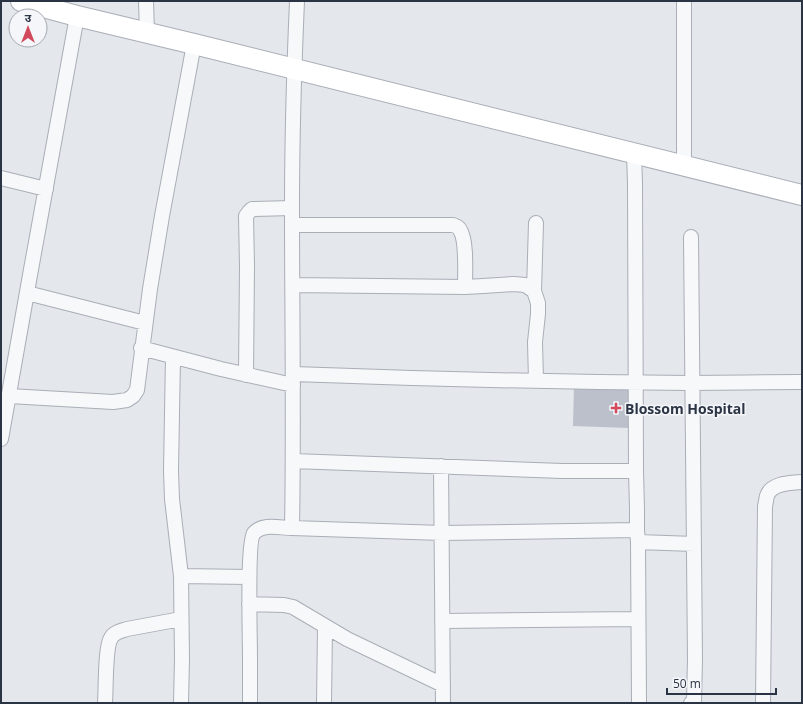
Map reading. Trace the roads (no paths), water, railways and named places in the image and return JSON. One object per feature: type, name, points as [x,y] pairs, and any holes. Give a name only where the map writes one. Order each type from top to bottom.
[{"type":"street","points":[[21,1],[45,4],[77,16],[802,195]]},
{"type":"street","points":[[146,1],[147,33]]},
{"type":"street","points":[[292,528],[292,208],[294,70],[297,1]]},
{"type":"street","points":[[684,1],[684,166]]},
{"type":"street","points":[[1,439],[77,16]]},
{"type":"street","points":[[9,396],[113,402],[127,400],[133,396],[137,390],[141,348],[150,288],[194,44]]},
{"type":"street","points":[[634,154],[639,703]]},
{"type":"street","points":[[1,178],[46,189]]},
{"type":"street","points":[[246,375],[246,216],[252,209],[292,208]]},
{"type":"street","points":[[536,223],[534,291],[538,303],[538,314],[535,342],[536,380]]},
{"type":"street","points":[[293,225],[453,225],[458,227],[463,236],[465,287]]},
{"type":"street","points":[[691,237],[695,694],[694,701],[691,703]]},
{"type":"street","points":[[293,285],[465,287],[514,284],[525,285],[534,291]]},
{"type":"street","points":[[27,293],[145,323]]},
{"type":"street","points":[[141,348],[246,375],[293,379],[386,378],[636,382],[802,382]]},
{"type":"street","points":[[174,357],[171,471],[172,500],[180,576],[181,703]]},
{"type":"street","points":[[293,461],[562,471],[636,471]]},
{"type":"street","points":[[441,466],[443,703]]},
{"type":"street","points":[[763,703],[766,497],[770,490],[777,486],[786,483],[802,482]]},
{"type":"street","points":[[250,703],[249,577],[252,534],[259,528],[269,527],[442,533],[637,536],[694,544]]},
{"type":"street","points":[[180,576],[249,577]]},
{"type":"street","points":[[249,604],[293,607],[347,639],[442,685]]},
{"type":"street","points":[[106,703],[107,648],[110,638],[118,632],[127,629],[181,619]]},
{"type":"street","points":[[442,621],[638,619]]},
{"type":"street","points":[[324,703],[325,627]]},
{"type":"place","name":"Blossom Hospital","points":[[616,408]]}]
